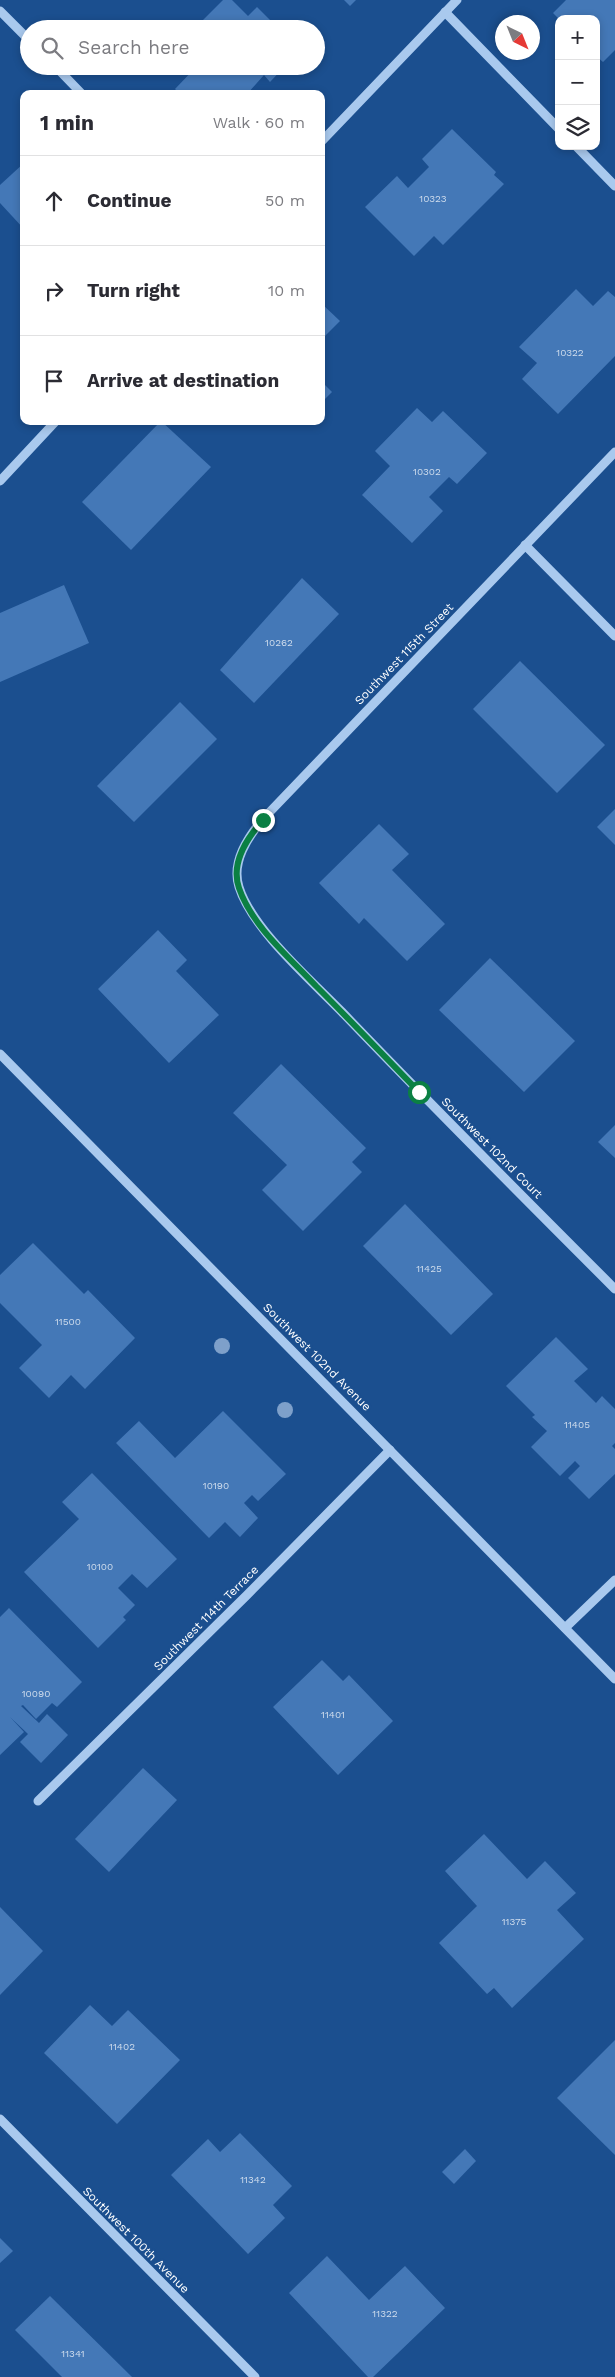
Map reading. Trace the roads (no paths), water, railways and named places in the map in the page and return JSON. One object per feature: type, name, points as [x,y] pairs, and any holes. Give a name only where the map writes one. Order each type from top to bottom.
[{"type":"street","points":[[325,138],[457,0]]},
{"type":"street","points":[[0,11],[20,31]]},
{"type":"street","points":[[445,12],[555,125]]},
{"type":"street","points":[[64,75],[78,90]]},
{"type":"street","points":[[580,150],[615,186]]},
{"type":"street","points":[[0,480],[52,425]]},
{"type":"street","name":"Southwest 115th Street","points":[[239,887],[237,868],[243,847],[252,832],[615,452]]},
{"type":"street","points":[[525,545],[615,636]]},
{"type":"street","name":"Southwest 102nd Court","points":[[239,887],[257,919],[289,957],[419,1092],[615,1289]]},
{"type":"street","name":"Southwest 102nd Avenue","points":[[0,1054],[615,1679]]},
{"type":"street","name":"Southwest 114th Terrace","points":[[38,1801],[233,1609],[390,1450]]},
{"type":"street","points":[[565,1628],[615,1580]]},
{"type":"street","name":"Southwest 100th Avenue","points":[[0,2120],[254,2377]]}]
